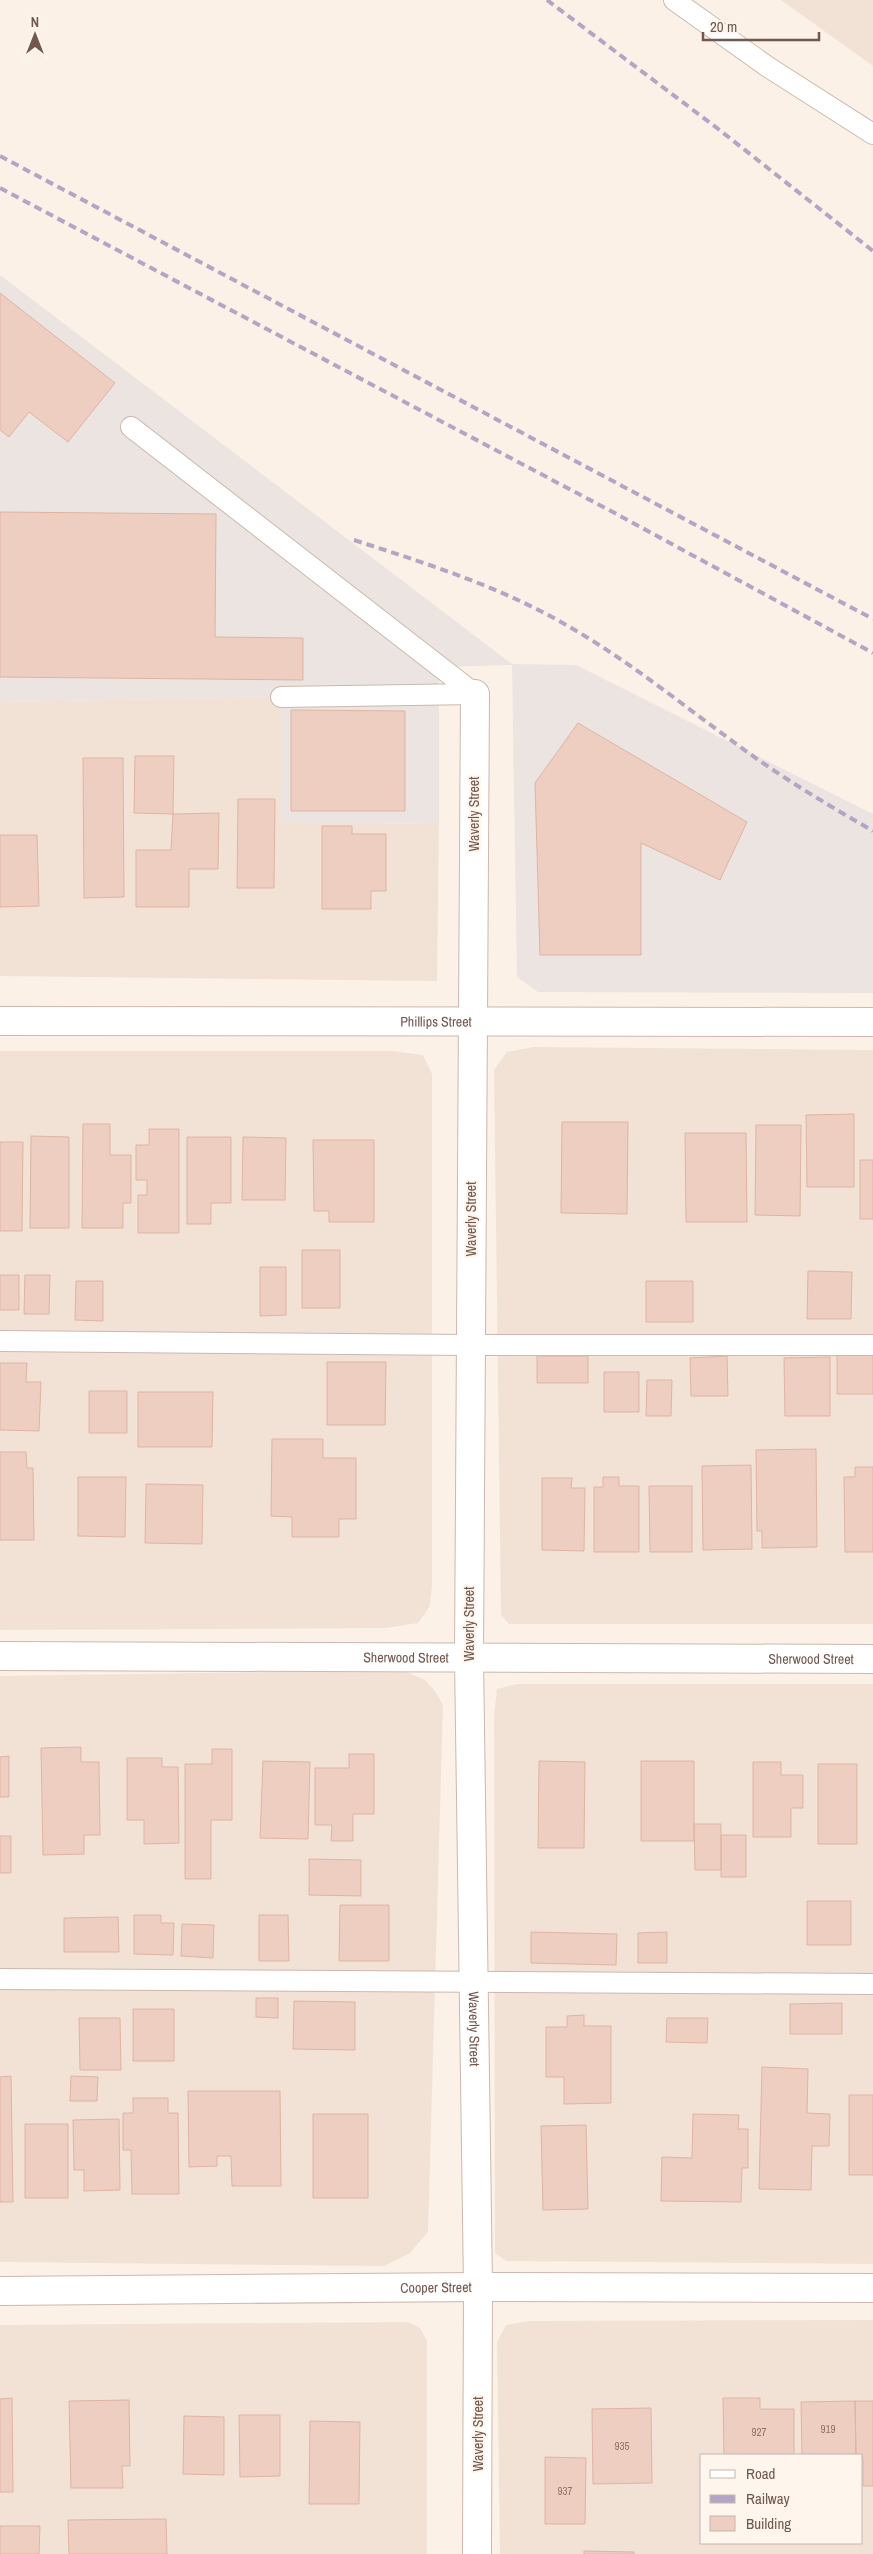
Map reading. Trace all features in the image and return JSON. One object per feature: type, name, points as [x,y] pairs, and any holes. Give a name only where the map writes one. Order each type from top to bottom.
[{"type":"street","name":"Waverly Street","points":[[475,694],[469,1658],[478,2287],[477,2554]]},
{"type":"street","name":"Phillips Street","points":[[0,1021],[873,1022]]},
{"type":"street","name":"Sherwood Street","points":[[0,1656],[873,1659]]},
{"type":"street","name":"Cooper Street","points":[[0,2291],[478,2287],[873,2288]]},
{"type":"lane","points":[[674,0],[768,66],[873,134]]},
{"type":"lane","points":[[131,427],[475,694]]},
{"type":"lane","points":[[281,697],[475,694]]},
{"type":"lane","points":[[0,1341],[470,1345],[873,1345]]},
{"type":"lane","points":[[0,1979],[873,1984]]},
{"type":"shaded area","points":[[781,0],[873,0],[873,66]]},
{"type":"shaded area","points":[[0,275],[512,664],[576,665],[873,814],[873,993],[538,992],[517,977],[512,665],[439,667],[439,824],[281,822],[281,697],[0,702]]},
{"type":"shaded area","points":[[281,697],[281,822],[439,824],[437,981],[0,976],[0,702]]},
{"type":"shaded area","points":[[534,1047],[873,1050],[873,1624],[509,1624],[501,1615],[494,1070],[507,1052]]},
{"type":"shaded area","points":[[0,1051],[392,1051],[423,1055],[432,1074],[432,1584],[430,1606],[418,1623],[386,1628],[0,1630]]},
{"type":"shaded area","points":[[402,1670],[425,1680],[435,1691],[443,1705],[428,2232],[410,2253],[384,2266],[0,2262],[0,1676]]},
{"type":"shaded area","points":[[517,1684],[873,1684],[873,2264],[506,2261],[495,2253],[494,1716],[497,1689]]},
{"type":"shaded area","points":[[873,2320],[873,2554],[500,2554],[497,2342],[506,2325],[528,2321]]},
{"type":"shaded area","points":[[408,2322],[420,2328],[427,2341],[427,2554],[0,2554],[0,2325]]},
{"type":"building","points":[[0,293],[115,383],[68,442],[29,412],[9,437],[0,430]]},
{"type":"building","points":[[0,512],[216,514],[215,637],[303,638],[303,680],[0,677]]},
{"type":"building","points":[[291,710],[405,711],[405,811],[291,811]]},
{"type":"building","points":[[578,723],[747,822],[720,880],[641,843],[641,955],[540,955],[535,783]]},
{"type":"building","points":[[135,756],[174,756],[173,814],[134,813]]},
{"type":"building","points":[[83,758],[123,758],[124,897],[84,898]]},
{"type":"building","points":[[238,799],[275,799],[274,888],[237,888]]},
{"type":"building","points":[[219,813],[218,869],[189,869],[189,907],[136,907],[136,850],[171,850],[173,814]]},
{"type":"building","points":[[322,826],[352,826],[352,834],[386,834],[386,891],[371,891],[371,909],[322,909]]},
{"type":"building","points":[[0,835],[37,835],[39,906],[0,907]]},
{"type":"building","points":[[854,1114],[854,1187],[807,1187],[806,1115]]},
{"type":"building","points":[[562,1122],[628,1122],[627,1214],[561,1213]]},
{"type":"building","points":[[83,1124],[110,1124],[110,1155],[131,1155],[131,1203],[123,1203],[123,1228],[82,1228]]},
{"type":"building","points":[[756,1125],[801,1125],[800,1216],[755,1215]]},
{"type":"building","points":[[149,1129],[179,1129],[179,1233],[138,1233],[138,1195],[147,1195],[147,1180],[136,1180],[136,1145],[149,1145]]},
{"type":"building","points":[[685,1133],[746,1133],[747,1222],[686,1222]]},
{"type":"building","points":[[31,1136],[69,1137],[69,1228],[30,1228]]},
{"type":"building","points":[[187,1137],[231,1137],[231,1203],[211,1203],[211,1224],[187,1224]]},
{"type":"building","points":[[243,1137],[286,1138],[285,1200],[242,1200]]},
{"type":"building","points":[[313,1140],[374,1140],[374,1222],[329,1222],[329,1211],[314,1211]]},
{"type":"building","points":[[0,1142],[23,1142],[22,1231],[0,1231]]},
{"type":"building","points":[[860,1160],[873,1160],[873,1219],[860,1219]]},
{"type":"building","points":[[302,1250],[340,1250],[340,1308],[302,1308]]},
{"type":"building","points":[[260,1267],[286,1267],[286,1315],[260,1316]]},
{"type":"building","points":[[808,1271],[852,1272],[851,1319],[807,1319]]},
{"type":"building","points":[[0,1275],[19,1275],[19,1310],[0,1310]]},
{"type":"building","points":[[25,1275],[50,1275],[49,1314],[24,1314]]},
{"type":"building","points":[[76,1281],[103,1281],[103,1321],[75,1320]]},
{"type":"building","points":[[646,1281],[693,1281],[693,1322],[646,1322]]},
{"type":"building","points":[[873,1353],[873,1394],[837,1394],[837,1354]]},
{"type":"building","points":[[537,1356],[588,1356],[588,1383],[537,1383]]},
{"type":"building","points":[[727,1356],[728,1396],[691,1396],[690,1358]]},
{"type":"building","points":[[830,1357],[830,1416],[785,1416],[784,1358]]},
{"type":"building","points":[[327,1362],[386,1362],[385,1425],[327,1425]]},
{"type":"building","points":[[0,1363],[27,1363],[26,1382],[41,1382],[39,1431],[0,1430]]},
{"type":"building","points":[[604,1372],[639,1372],[639,1412],[604,1412]]},
{"type":"building","points":[[647,1380],[672,1380],[671,1416],[646,1416]]},
{"type":"building","points":[[89,1391],[127,1391],[127,1433],[89,1433]]},
{"type":"building","points":[[138,1392],[213,1392],[212,1447],[138,1447]]},
{"type":"building","points":[[272,1439],[323,1439],[323,1458],[356,1458],[356,1519],[339,1519],[339,1537],[292,1537],[292,1517],[271,1516]]},
{"type":"building","points":[[816,1449],[817,1547],[762,1548],[762,1531],[757,1531],[756,1450]]},
{"type":"building","points":[[0,1452],[26,1452],[27,1468],[33,1468],[34,1540],[0,1540]]},
{"type":"building","points":[[751,1465],[752,1549],[703,1550],[702,1466]]},
{"type":"building","points":[[855,1467],[873,1467],[873,1552],[845,1552],[844,1477],[855,1477]]},
{"type":"building","points":[[78,1477],[126,1477],[125,1537],[78,1536]]},
{"type":"building","points":[[603,1477],[619,1477],[619,1486],[639,1486],[639,1552],[594,1552],[594,1487],[603,1487]]},
{"type":"building","points":[[542,1478],[572,1478],[571,1488],[585,1488],[584,1551],[542,1550]]},
{"type":"building","points":[[146,1484],[203,1485],[202,1544],[145,1543]]},
{"type":"building","points":[[649,1486],[692,1486],[692,1552],[650,1552]]},
{"type":"building","points":[[81,1747],[81,1762],[99,1762],[100,1835],[84,1835],[84,1854],[43,1855],[41,1748]]},
{"type":"building","points":[[212,1749],[232,1749],[232,1820],[211,1820],[211,1879],[185,1879],[185,1764],[212,1764]]},
{"type":"building","points":[[349,1754],[374,1754],[374,1814],[353,1814],[353,1841],[331,1841],[332,1825],[315,1825],[315,1768],[349,1768]]},
{"type":"building","points":[[9,1756],[9,1797],[0,1797],[0,1757]]},
{"type":"building","points":[[127,1758],[162,1758],[162,1767],[178,1767],[179,1843],[144,1844],[144,1820],[127,1820]]},
{"type":"building","points":[[263,1761],[310,1762],[308,1839],[260,1838]]},
{"type":"building","points":[[539,1761],[585,1762],[584,1848],[538,1848]]},
{"type":"building","points":[[641,1761],[694,1761],[694,1841],[641,1841]]},
{"type":"building","points":[[753,1762],[781,1762],[781,1775],[803,1775],[803,1808],[791,1808],[791,1837],[753,1837]]},
{"type":"building","points":[[818,1764],[857,1764],[857,1844],[818,1844]]},
{"type":"building","points":[[694,1824],[721,1824],[721,1870],[695,1870]]},
{"type":"building","points":[[721,1835],[746,1835],[746,1877],[721,1877]]},
{"type":"building","points":[[0,1836],[11,1836],[11,1873],[0,1873]]},
{"type":"building","points":[[309,1859],[361,1860],[361,1896],[309,1895]]},
{"type":"building","points":[[807,1901],[851,1901],[851,1945],[807,1945]]},
{"type":"building","points":[[340,1905],[389,1905],[389,1961],[339,1961]]},
{"type":"building","points":[[134,1915],[161,1915],[161,1923],[174,1923],[173,1955],[134,1954]]},
{"type":"building","points":[[259,1915],[288,1915],[289,1961],[259,1961]]},
{"type":"building","points":[[118,1917],[119,1952],[64,1952],[64,1918]]},
{"type":"building","points":[[182,1924],[214,1925],[213,1958],[181,1956]]},
{"type":"building","points":[[531,1932],[617,1934],[616,1965],[531,1963]]},
{"type":"building","points":[[667,1932],[667,1963],[638,1963],[638,1933]]},
{"type":"building","points":[[256,1998],[278,1998],[278,2018],[256,2017]]},
{"type":"building","points":[[294,2001],[355,2002],[355,2050],[293,2049]]},
{"type":"building","points":[[842,2003],[842,2034],[790,2034],[790,2004]]},
{"type":"building","points":[[133,2009],[174,2009],[174,2061],[133,2061]]},
{"type":"building","points":[[584,2015],[584,2026],[611,2026],[611,2103],[564,2104],[564,2077],[546,2077],[546,2027],[567,2027],[567,2016]]},
{"type":"building","points":[[79,2018],[120,2018],[121,2070],[80,2070]]},
{"type":"building","points":[[667,2018],[708,2018],[707,2043],[666,2042]]},
{"type":"building","points":[[762,2067],[808,2069],[807,2113],[830,2114],[829,2146],[812,2146],[811,2190],[759,2189]]},
{"type":"building","points":[[11,2076],[13,2202],[0,2202],[0,2077]]},
{"type":"building","points":[[71,2076],[98,2077],[97,2101],[70,2101]]},
{"type":"building","points":[[188,2091],[280,2091],[281,2186],[232,2186],[231,2156],[217,2156],[217,2166],[189,2167]]},
{"type":"building","points":[[849,2095],[873,2095],[873,2175],[849,2175]]},
{"type":"building","points":[[133,2098],[168,2098],[168,2113],[178,2113],[179,2194],[132,2194],[131,2150],[123,2150],[123,2113],[133,2113]]},
{"type":"building","points":[[313,2114],[368,2114],[368,2198],[313,2198]]},
{"type":"building","points":[[693,2114],[739,2115],[738,2129],[748,2129],[748,2168],[742,2168],[741,2202],[661,2201],[662,2157],[692,2158]]},
{"type":"building","points":[[119,2119],[120,2190],[84,2191],[84,2170],[74,2170],[73,2120]]},
{"type":"building","points":[[25,2124],[68,2124],[68,2198],[25,2198]]},
{"type":"building","points":[[586,2125],[588,2209],[543,2210],[541,2126]]},
{"type":"building","points":[[12,2398],[13,2492],[0,2492],[0,2399]]},
{"type":"building","points":[[723,2398],[760,2398],[760,2409],[794,2409],[794,2454],[724,2454]]},
{"type":"building","points":[[129,2400],[130,2466],[122,2466],[123,2488],[71,2488],[69,2401]]},
{"type":"building","points":[[855,2401],[873,2401],[873,2486],[863,2486],[863,2454],[856,2454]]},
{"type":"building","points":[[855,2401],[856,2454],[802,2454],[801,2402]]},
{"type":"building","points":[[651,2408],[652,2483],[593,2484],[592,2409]]},
{"type":"building","points":[[239,2415],[280,2415],[280,2476],[240,2477]]},
{"type":"building","points":[[184,2416],[224,2417],[224,2475],[183,2474]]},
{"type":"building","points":[[310,2421],[360,2422],[359,2504],[309,2504]]},
{"type":"building","points":[[545,2457],[586,2458],[585,2524],[545,2524]]},
{"type":"building","points":[[166,2519],[167,2554],[69,2554],[68,2520]]},
{"type":"building","points":[[0,2526],[40,2526],[39,2554],[0,2554]]},
{"type":"building","points":[[584,2551],[634,2552],[634,2554],[584,2554]]},
{"type":"railway","points":[[547,0],[717,128],[873,251]]},
{"type":"railway","points":[[0,156],[873,619]]},
{"type":"railway","points":[[0,188],[609,510],[873,653]]},
{"type":"railway","points":[[354,540],[464,577],[517,599],[568,626],[618,657],[774,770],[873,831]]}]
